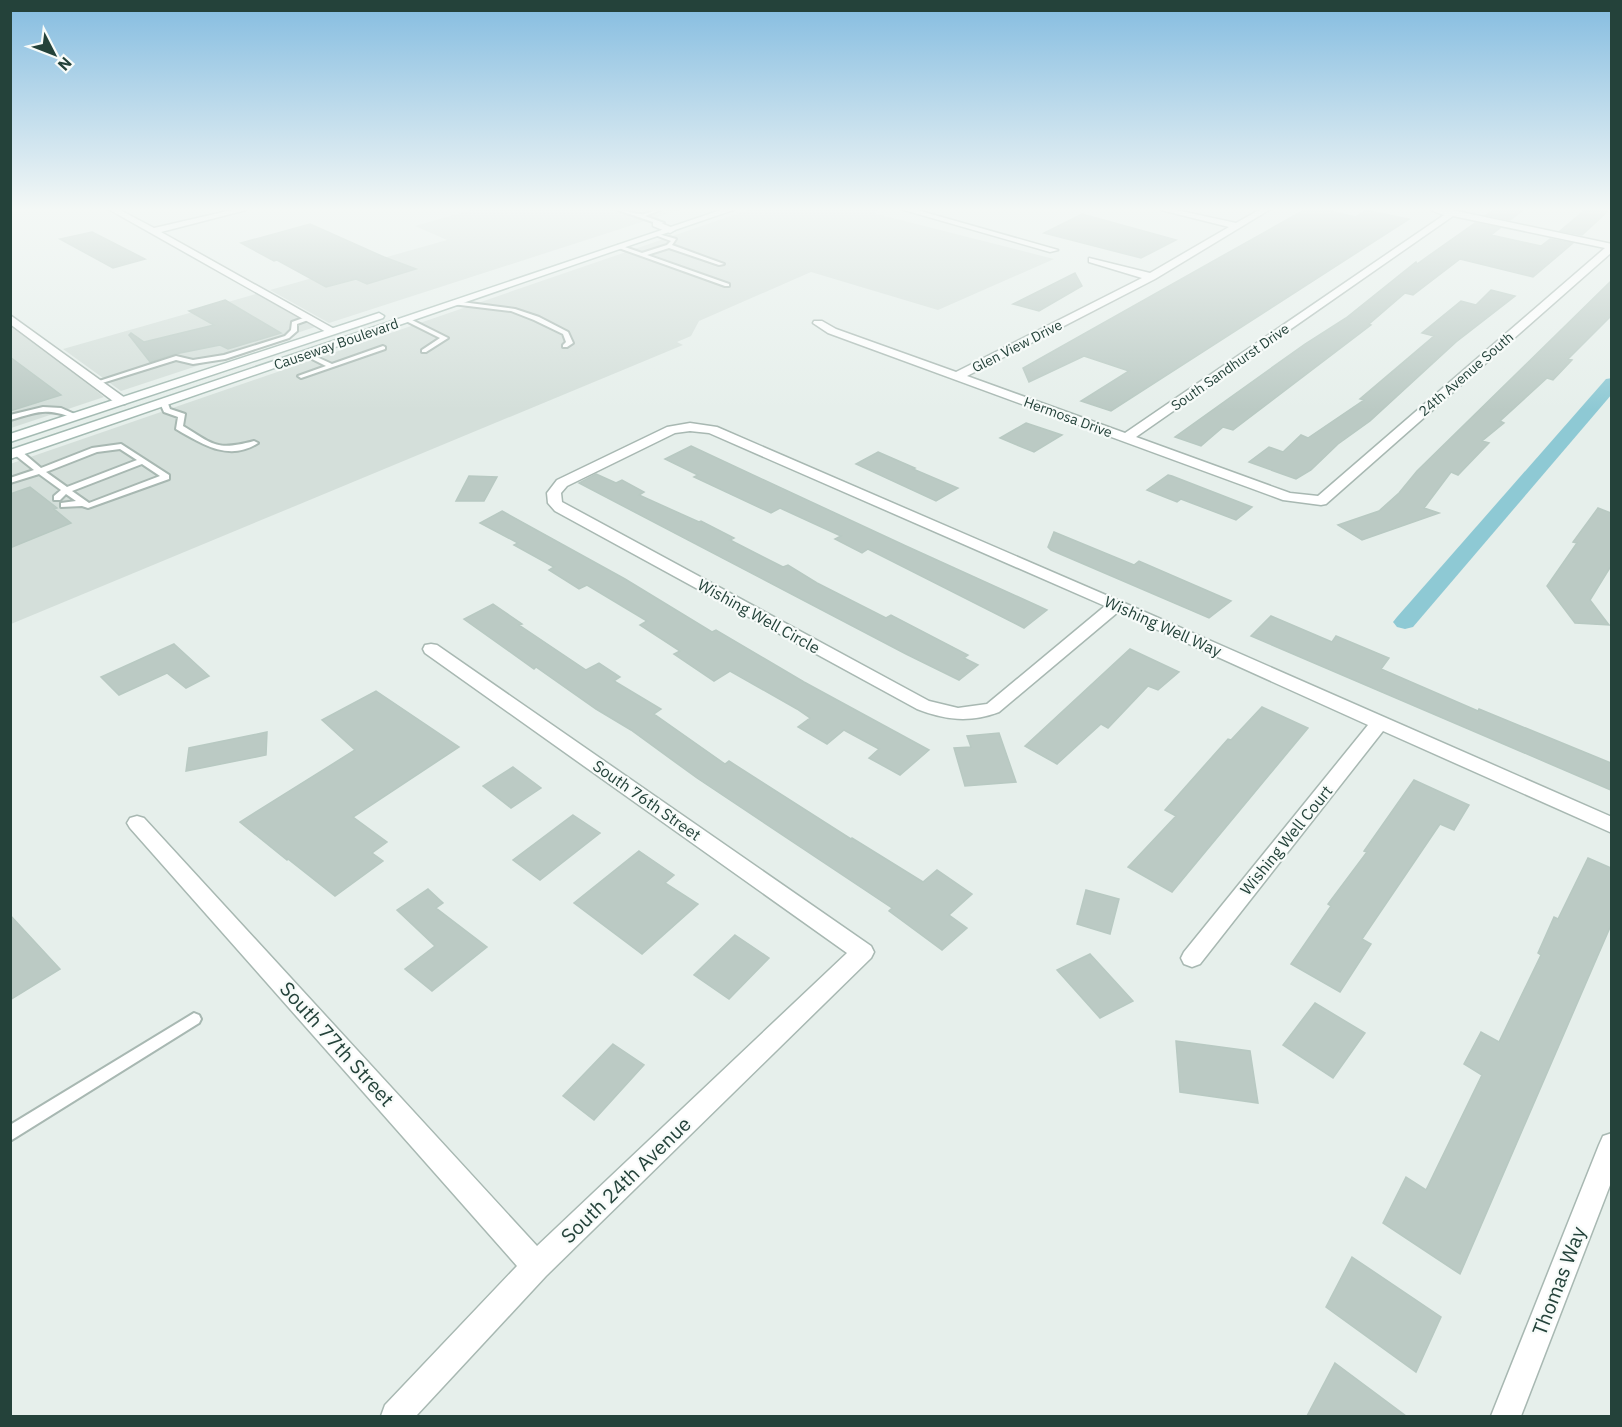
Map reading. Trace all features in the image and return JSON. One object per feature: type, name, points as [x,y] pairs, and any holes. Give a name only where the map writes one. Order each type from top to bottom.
[{"type":"street","points":[[124,417],[143,404],[326,340],[334,335],[332,331],[235,277]]},
{"type":"street","name":"Causeway Boulevard","points":[[443,294],[499,277]]},
{"type":"street","name":"Causeway Boulevard","points":[[10,438],[332,331],[400,312],[454,303],[532,277]]},
{"type":"street","name":"Glen View Drive","points":[[956,377],[1150,277]]},
{"type":"street","name":"South Sandhurst Drive","points":[[1126,438],[1360,277]]},
{"type":"street","name":"24th Avenue South","points":[[1321,501],[1577,277]]},
{"type":"street","name":"Causeway Boulevard","points":[[14,454],[306,354],[400,312]]},
{"type":"street","points":[[10,318],[121,401]]},
{"type":"street","name":"Hermosa Drive","points":[[818,323],[832,331],[956,377],[1288,497],[1321,501]]},
{"type":"street","name":"Wishing Well Circle","points":[[712,430],[684,428],[662,434],[561,483],[554,493],[555,503],[902,694],[942,712],[975,714],[993,708],[1116,605]]},
{"type":"street","name":"Wishing Well Way","points":[[712,430],[1116,605],[1611,826]]},
{"type":"street","name":"South 76th Street","points":[[431,649],[863,952]]},
{"type":"street","name":"Wishing Well Court","points":[[1192,958],[1380,722]]},
{"type":"street","name":"South 77th Street","points":[[137,822],[536,1266]]},
{"type":"street","name":"South 24th Avenue","points":[[396,1416],[536,1266],[863,952]]},
{"type":"street","name":"Thomas Way","points":[[1506,1416],[1611,1145]]},
{"type":"lane","points":[[702,277],[726,285]]},
{"type":"lane","points":[[454,303],[465,306],[499,307],[530,316],[566,333],[570,343],[565,346]]},
{"type":"lane","points":[[400,312],[445,338],[424,351]]},
{"type":"lane","points":[[193,362],[225,357],[287,337],[294,331],[294,323],[309,318]]},
{"type":"lane","points":[[260,346],[271,351]]},
{"type":"lane","points":[[301,376],[383,348]]},
{"type":"lane","points":[[306,354],[332,366]]},
{"type":"lane","points":[[97,383],[176,358],[193,362],[210,372]]},
{"type":"lane","points":[[164,403],[167,410],[182,416],[179,427],[217,449],[239,448],[254,443]]},
{"type":"lane","points":[[10,418],[51,408],[62,409],[75,416]]},
{"type":"lane","points":[[10,481],[40,471],[95,450],[121,446],[166,477],[88,506],[40,471],[14,454]]},
{"type":"lane","points":[[57,498],[66,490],[142,461]]},
{"type":"lane","points":[[64,505],[84,503]]},
{"type":"lane","points":[[10,1134],[194,1019]]},
{"type":"shaded area","points":[[317,277],[473,277],[329,323],[270,290]]},
{"type":"shaded area","points":[[555,277],[801,277],[699,321],[691,336],[677,342],[683,345],[11,624],[10,464]]},
{"type":"shaded area","points":[[826,277],[1014,277],[938,310]]},
{"type":"shaded area","points":[[256,294],[315,327],[121,391],[63,349]]},
{"type":"shaded area","points":[[10,326],[89,385],[104,397],[11,428]]},
{"type":"building","points":[[307,277],[391,277],[367,284],[356,279],[326,287]]},
{"type":"building","points":[[1068,277],[1077,277],[1082,286],[1039,311],[1013,304]]},
{"type":"building","points":[[1186,277],[1320,277],[1111,411],[1081,401],[1129,371],[1084,356],[1029,382],[1023,368]]},
{"type":"building","points":[[1398,277],[1437,277],[1413,295],[1405,293],[1369,324],[1371,325],[1233,430],[1223,427],[1201,446],[1175,437],[1305,344],[1346,318]]},
{"type":"building","points":[[1611,281],[1611,316],[1568,359],[1572,360],[1553,380],[1547,378],[1500,421],[1504,423],[1482,441],[1489,443],[1458,475],[1451,472],[1424,508],[1439,513],[1362,540],[1338,525],[1379,511]]},
{"type":"building","points":[[1491,290],[1515,296],[1456,342],[1370,421],[1338,444],[1311,470],[1296,479],[1249,462],[1269,447],[1283,452],[1301,435],[1308,438],[1364,400],[1360,399],[1434,336],[1422,333],[1461,301],[1476,305]]},
{"type":"building","points":[[225,300],[281,333],[228,349],[220,345],[175,354],[150,362],[129,335],[131,333],[144,342],[214,325],[189,311]]},
{"type":"building","points":[[10,357],[61,395],[10,411]]},
{"type":"building","points":[[1026,423],[1062,435],[1034,452],[1000,438]]},
{"type":"building","points":[[691,446],[1047,610],[1024,628],[868,549],[862,553],[835,539],[841,536],[780,508],[771,513],[694,477],[698,475],[665,459]]},
{"type":"building","points":[[878,452],[958,488],[936,501],[856,464]]},
{"type":"building","points":[[596,474],[616,483],[622,480],[644,492],[639,495],[701,521],[734,538],[730,540],[783,567],[788,565],[817,583],[886,618],[891,615],[968,655],[964,658],[978,665],[959,680],[906,654],[579,483]]},
{"type":"building","points":[[1168,475],[1252,507],[1236,520],[1181,499],[1177,502],[1147,490]]},
{"type":"building","points":[[469,476],[497,477],[484,501],[456,501]]},
{"type":"building","points":[[30,487],[57,508],[54,509],[71,523],[10,548],[10,494]]},
{"type":"building","points":[[1598,508],[1611,513],[1611,566],[1590,600],[1609,625],[1575,623],[1547,586],[1577,543],[1573,542]]},
{"type":"building","points":[[502,511],[625,579],[712,632],[716,630],[804,682],[929,750],[900,775],[869,758],[879,749],[844,730],[827,744],[798,727],[810,718],[730,671],[714,681],[674,654],[680,651],[640,625],[647,621],[587,585],[579,589],[549,570],[554,567],[514,545],[518,543],[480,523]]},
{"type":"building","points":[[1054,532],[1134,565],[1139,561],[1231,601],[1209,618],[1051,550],[1048,547]]},
{"type":"building","points":[[493,604],[522,624],[519,625],[586,670],[599,663],[620,677],[614,681],[661,709],[654,714],[725,764],[729,761],[923,882],[937,870],[972,894],[949,915],[967,928],[942,950],[889,911],[892,908],[697,778],[631,730],[596,709],[536,667],[534,669],[464,619]]},
{"type":"building","points":[[1271,616],[1332,642],[1336,636],[1389,658],[1381,669],[1478,711],[1479,709],[1611,763],[1611,790],[1251,636]]},
{"type":"building","points":[[174,644],[209,676],[186,688],[167,673],[119,695],[101,677]]},
{"type":"building","points":[[1130,649],[1179,672],[1158,690],[1148,686],[1108,728],[1101,724],[1057,764],[1025,746]]},
{"type":"building","points":[[376,691],[459,747],[353,817],[387,842],[372,853],[383,861],[335,896],[240,822],[355,750],[322,720]]},
{"type":"building","points":[[1262,707],[1308,728],[1172,892],[1128,867],[1176,816],[1165,810],[1228,739],[1231,740]]},
{"type":"building","points":[[267,732],[266,755],[186,771],[189,748]]},
{"type":"building","points":[[999,733],[1016,782],[965,786],[954,748],[971,747],[967,736]]},
{"type":"building","points":[[513,767],[541,788],[511,808],[483,786]]},
{"type":"building","points":[[1414,780],[1469,805],[1454,830],[1440,824],[1362,939],[1371,944],[1340,992],[1291,964],[1331,906],[1328,904],[1367,852],[1364,851]]},
{"type":"building","points":[[573,815],[600,833],[540,880],[513,860]]},
{"type":"building","points":[[639,851],[674,875],[665,883],[698,904],[642,954],[574,903]]},
{"type":"building","points":[[1588,858],[1611,868],[1611,925],[1460,1274],[1383,1223],[1406,1177],[1426,1190],[1482,1075],[1464,1064],[1481,1032],[1499,1042],[1541,955],[1538,953],[1554,917],[1558,919]]},
{"type":"building","points":[[428,889],[443,903],[436,908],[487,947],[432,991],[405,969],[435,946],[397,910]]},
{"type":"building","points":[[1086,890],[1119,899],[1110,934],[1077,924]]},
{"type":"building","points":[[10,915],[60,969],[10,1000]]},
{"type":"building","points":[[735,935],[769,958],[729,999],[694,975]]},
{"type":"building","points":[[1090,954],[1133,1001],[1100,1018],[1057,970]]},
{"type":"building","points":[[1315,1003],[1365,1033],[1333,1078],[1283,1045]]},
{"type":"building","points":[[1176,1041],[1250,1051],[1258,1103],[1180,1092]]},
{"type":"building","points":[[613,1044],[644,1065],[594,1120],[563,1096]]},
{"type":"building","points":[[1352,1257],[1441,1317],[1416,1372],[1326,1307]]},
{"type":"building","points":[[1335,1363],[1406,1416],[1307,1416]]},
{"type":"waterway","points":[[1405,622],[1612,383]]}]
